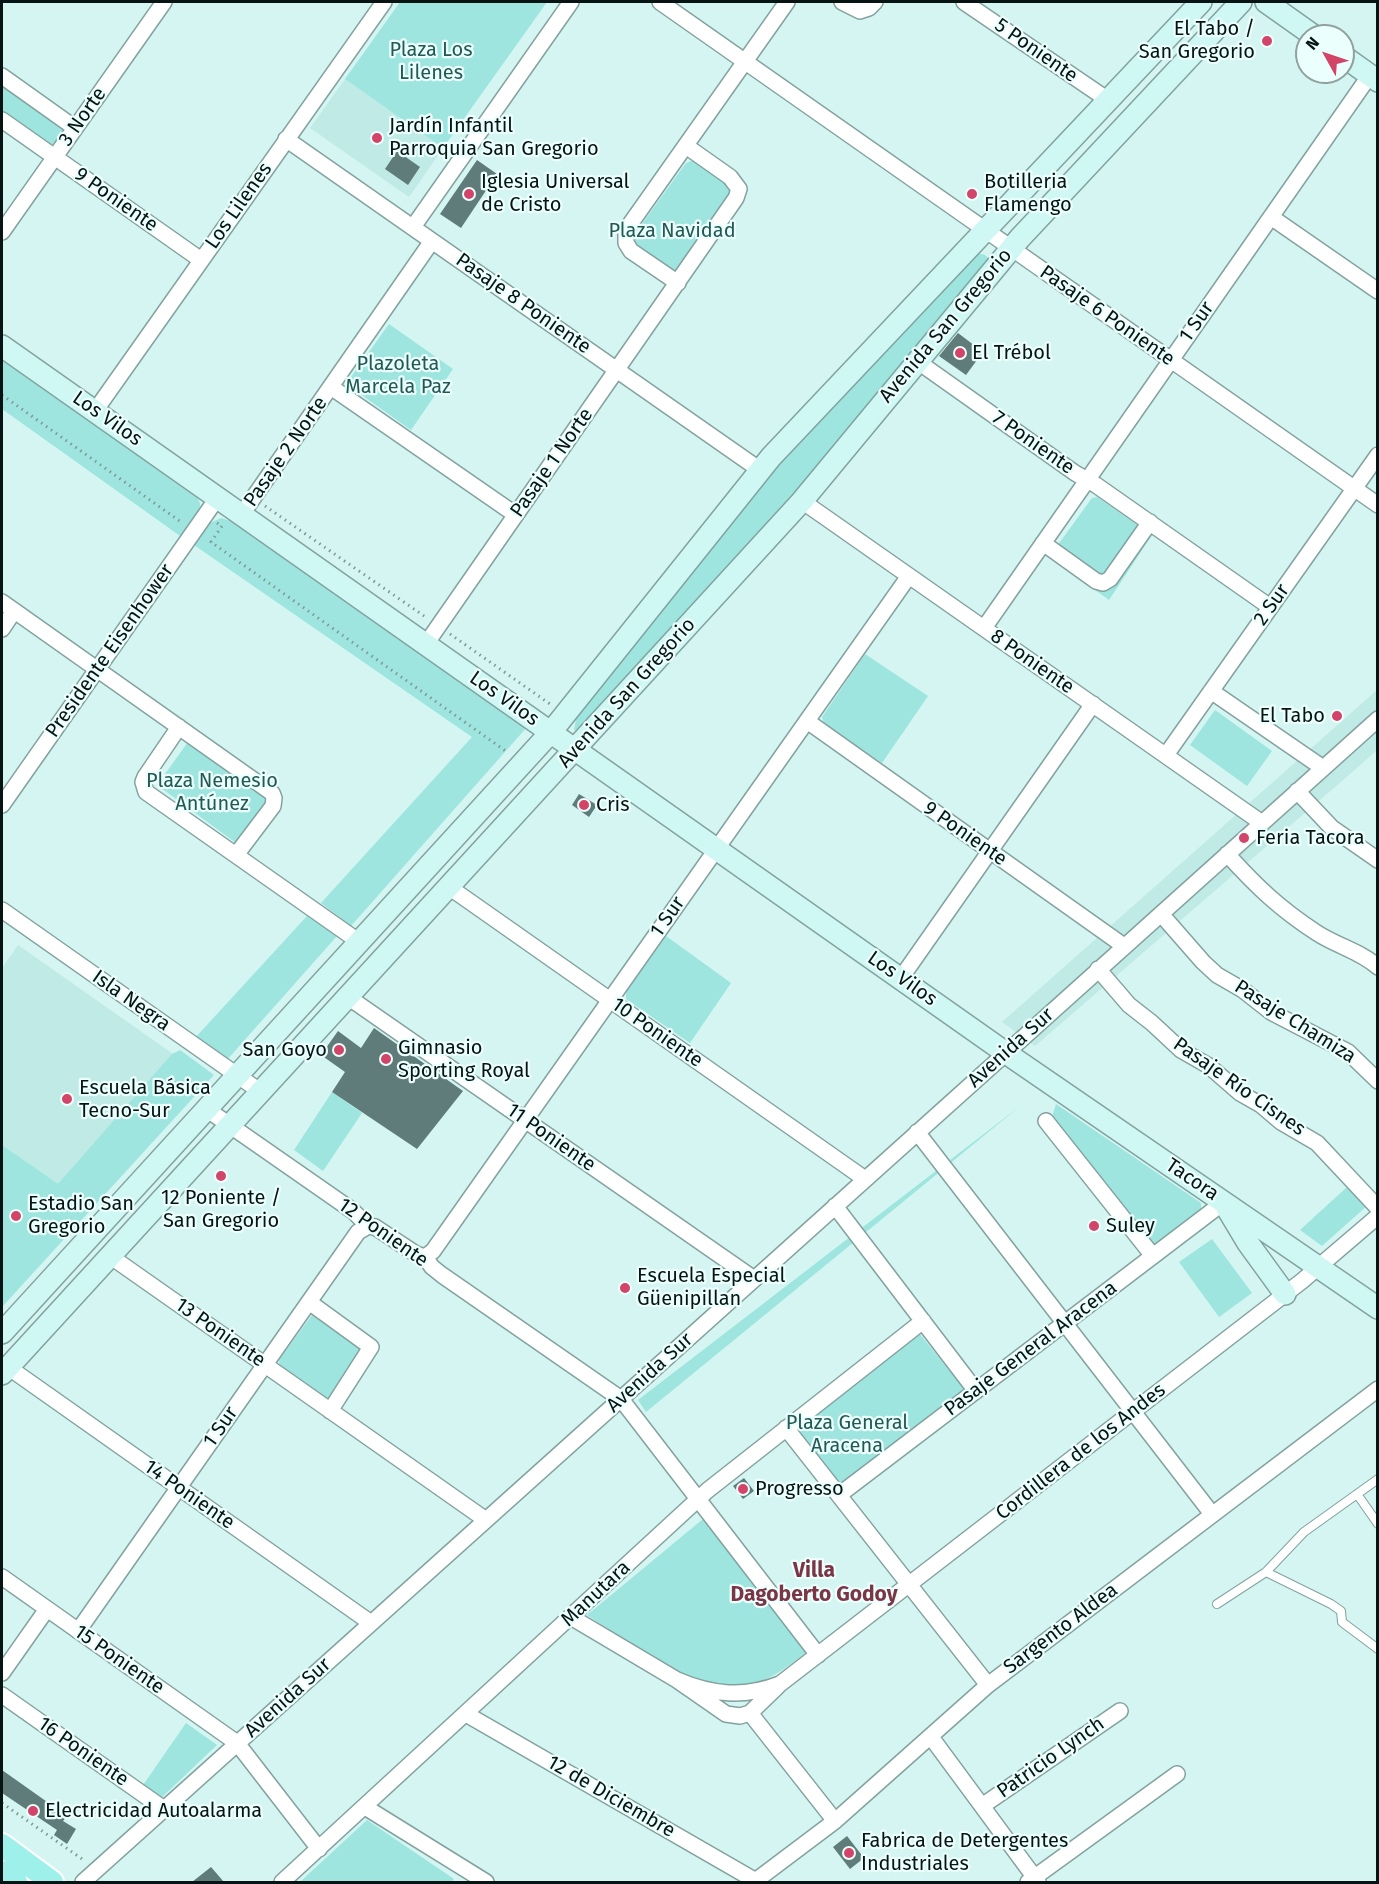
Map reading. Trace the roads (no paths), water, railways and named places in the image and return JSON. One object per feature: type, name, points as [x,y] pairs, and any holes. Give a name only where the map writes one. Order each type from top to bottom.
[{"type":"main road","name":"Avenida San Gregorio","points":[[2,1333],[205,1108],[551,732],[760,470],[1201,2]]},
{"type":"main road","name":"Avenida San Gregorio","points":[[5,1371],[802,501],[1011,248],[1240,2]]},
{"type":"main road","points":[[1266,2],[1297,24]]},
{"type":"main road","points":[[1355,65],[1374,78]]},
{"type":"main road","name":"Los Vilos","points":[[2,346],[218,497],[248,506],[426,644],[1006,1053]]},
{"type":"main road","name":"Tacora","points":[[1006,1053],[1377,1308]]},
{"type":"main road","points":[[1224,1202],[1251,1249],[1285,1294]]},
{"type":"main road","points":[[2,1845],[52,1882]]},
{"type":"street","name":"3 Norte","points":[[2,232],[164,2]]},
{"type":"street","name":"Los Lilenes","points":[[95,411],[384,2]]},
{"type":"street","points":[[412,227],[571,2]]},
{"type":"street","name":"Pasaje 6 Poniente","points":[[660,2],[1377,505]]},
{"type":"street","points":[[678,283],[631,251],[625,238],[626,231],[787,2]]},
{"type":"street","points":[[842,2],[860,11],[869,8],[875,2]]},
{"type":"street","name":"5 Poniente","points":[[964,2],[1108,100]]},
{"type":"street","points":[[2,76],[75,128]]},
{"type":"street","name":"1 Sur","points":[[984,628],[1271,217],[1374,78]]},
{"type":"street","name":"9 Poniente","points":[[2,120],[201,260]]},
{"type":"street","name":"Pasaje 8 Poniente","points":[[286,139],[760,470]]},
{"type":"street","name":"Pasaje 1 Norte","points":[[426,644],[736,198],[739,186],[686,146]]},
{"type":"street","points":[[1271,217],[1377,291]]},
{"type":"street","name":"Pasaje 2 Norte","points":[[248,506],[432,241]]},
{"type":"street","name":"7 Poniente","points":[[917,361],[1074,473],[1150,522],[1270,607]]},
{"type":"street","points":[[331,387],[516,515]]},
{"type":"street","name":"2 Sur","points":[[1166,755],[1377,454]]},
{"type":"street","name":"Presidente Eisenhower","points":[[2,805],[218,497]]},
{"type":"street","name":"8 Poniente","points":[[802,501],[1262,823]]},
{"type":"street","points":[[1043,543],[1096,581],[1103,583],[1110,579],[1150,522]]},
{"type":"street","name":"1 Sur","points":[[425,1257],[434,1251],[909,576]]},
{"type":"street","points":[[2,602],[272,793],[273,806],[236,855]]},
{"type":"street","points":[[2,629],[14,611]]},
{"type":"street","points":[[1211,691],[1323,768]]},
{"type":"street","points":[[901,978],[1093,704]]},
{"type":"street","name":"9 Poniente","points":[[807,721],[1124,946]]},
{"type":"street","points":[[179,728],[144,777],[144,788],[150,796],[358,941]]},
{"type":"street","name":"Avenida Sur","points":[[83,1882],[1297,791],[1374,728]]},
{"type":"street","points":[[1297,791],[1332,828],[1377,860]]},
{"type":"street","points":[[1227,854],[1275,903],[1316,933],[1365,957],[1377,967]]},
{"type":"street","name":"10 Poniente","points":[[449,887],[865,1179]]},
{"type":"street","name":"Isla Negra","points":[[2,910],[261,1092]]},
{"type":"street","name":"Pasaje Chamiza","points":[[1161,914],[1217,975],[1243,990],[1271,1012],[1348,1052],[1377,1081]]},
{"type":"street","name":"Pasaje Río Cisnes","points":[[1098,969],[1129,1005],[1181,1050],[1209,1066],[1240,1094],[1262,1105],[1281,1122],[1317,1143],[1377,1208]]},
{"type":"street","name":"11 Poniente","points":[[348,997],[754,1279]]},
{"type":"street","name":"12 Poniente","points":[[205,1108],[353,1211],[368,1226],[375,1227],[416,1254],[425,1257],[442,1275],[621,1399],[818,1655]]},
{"type":"street","points":[[1046,1121],[1153,1256]]},
{"type":"street","points":[[917,1132],[1212,1514]]},
{"type":"street","name":"Pasaje General Aracena","points":[[839,1495],[1224,1202]]},
{"type":"street","points":[[835,1206],[976,1391]]},
{"type":"street","name":"Cordillera de los Andes","points":[[750,1713],[780,1684],[1319,1268],[1377,1216]]},
{"type":"street","name":"1 Sur","points":[[78,1631],[358,1232],[368,1226]]},
{"type":"street","name":"13 Poniente","points":[[110,1256],[486,1520]]},
{"type":"street","points":[[309,1302],[371,1347],[330,1411]]},
{"type":"street","name":"Manutara","points":[[282,1882],[708,1490],[923,1321]]},
{"type":"street","name":"14 Poniente","points":[[5,1371],[179,1488],[371,1623]]},
{"type":"street","name":"Sargento Aldea","points":[[755,1882],[835,1821],[988,1685],[1377,1389]]},
{"type":"street","points":[[786,1428],[988,1685]]},
{"type":"street","name":"15 Poniente","points":[[2,1577],[237,1743],[319,1849]]},
{"type":"street","points":[[2,1673],[47,1609]]},
{"type":"street","points":[[571,1617],[677,1680],[726,1714],[740,1716],[750,1713],[835,1821]]},
{"type":"street","name":"Cordillera de los Andes","points":[[677,1680],[716,1693],[741,1694],[780,1684]]},
{"type":"street","name":"16 Poniente","points":[[2,1696],[164,1809]]},
{"type":"street","name":"Patricio Lynch","points":[[982,1806],[1120,1711]]},
{"type":"street","name":"12 de Diciembre","points":[[466,1714],[755,1882]]},
{"type":"street","points":[[931,1737],[1033,1881],[1178,1774]]},
{"type":"street","points":[[365,1807],[483,1882]]},
{"type":"lane","points":[[1217,1604],[1266,1572],[1304,1532],[1377,1479]]},
{"type":"lane","points":[[1358,1494],[1377,1524]]},
{"type":"lane","points":[[1266,1572],[1332,1604],[1341,1611],[1342,1622],[1377,1649]]},
{"type":"place","name":"El Tabo / San Gregorio","points":[[1267,41]]},
{"type":"place","name":"Jardín Infantil Parroquia San Gregorio","points":[[377,138]]},
{"type":"place","name":"Iglesia Universal de Cristo","points":[[469,194]]},
{"type":"place","name":"Botilleria Flamengo","points":[[972,194]]},
{"type":"place","name":"El Trébol","points":[[960,353]]},
{"type":"place","name":"El Tabo","points":[[1337,716]]},
{"type":"place","name":"Cris","points":[[584,805]]},
{"type":"place","name":"Feria Tacora","points":[[1244,838]]},
{"type":"place","name":"San Goyo","points":[[339,1050]]},
{"type":"place","name":"Gimnasio Sporting Royal","points":[[386,1059]]},
{"type":"place","name":"Escuela Básica Tecno-Sur","points":[[67,1099]]},
{"type":"place","name":"12 Poniente / San Gregorio","points":[[221,1176]]},
{"type":"place","name":"Estadio San Gregorio","points":[[16,1216]]},
{"type":"place","name":"Suley","points":[[1094,1226]]},
{"type":"place","name":"Escuela Especial Güenipillan","points":[[625,1288]]},
{"type":"place","name":"Progresso","points":[[743,1489]]},
{"type":"place","name":"Electricidad Autoalarma","points":[[33,1811]]},
{"type":"place","name":"Fabrica de Detergentes Industriales","points":[[849,1853]]},
{"type":"district","name":"Villa Dagoberto Godoy","points":[[814,1583]]},
{"type":"park label","name":"Plaza Los Lilenes","points":[[431,62]]},
{"type":"park label","name":"Plaza Navidad","points":[[672,231]]},
{"type":"park label","name":"Plazoleta Marcela Paz","points":[[398,376]]},
{"type":"park label","name":"Plaza Nemesio Antúnez","points":[[212,792]]},
{"type":"park label","name":"Plaza General Aracena","points":[[847,1434]]}]
